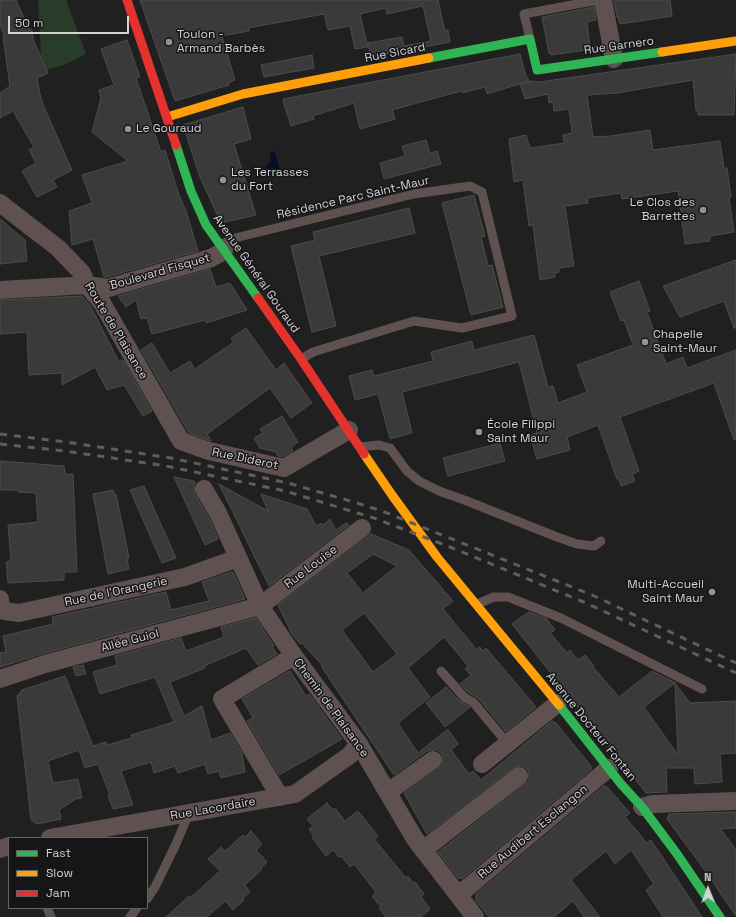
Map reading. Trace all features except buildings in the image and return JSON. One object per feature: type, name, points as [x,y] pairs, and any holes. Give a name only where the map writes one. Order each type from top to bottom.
[{"type":"main road","name":"Avenue Général Gouraud","points":[[127,0],[191,191],[206,225],[301,359],[392,495],[438,556]]},
{"type":"main road","name":"Rue Sicard","points":[[167,117],[243,94],[530,39]]},
{"type":"main road","name":"Rue Garnero","points":[[530,39],[537,70],[736,41]]},
{"type":"main road","name":"Avenue Docteur Fontan","points":[[438,556],[642,807],[677,854],[720,917]]},
{"type":"street","points":[[603,0],[614,58]]},
{"type":"street","name":"Route de Plaisance","points":[[0,203],[58,248],[82,273],[87,284],[102,303],[181,441]]},
{"type":"street","name":"Boulevard Fisquet","points":[[0,290],[87,284],[108,288],[211,258],[222,248]]},
{"type":"street","name":"Rue Diderot","points":[[181,441],[208,451],[284,468],[349,430]]},
{"type":"street","name":"Chemin de Plaisance","points":[[204,489],[218,512],[260,606],[294,656],[359,744],[415,839],[475,917]]},
{"type":"street","name":"Rue Louise","points":[[260,606],[362,528]]},
{"type":"street","name":"Rue de l'Orangerie","points":[[0,599],[0,603],[4,611],[19,613],[185,577],[238,558]]},
{"type":"street","name":"Allée Guiol","points":[[0,679],[45,664],[260,606]]},
{"type":"street","points":[[280,797],[222,700],[294,656]]},
{"type":"street","points":[[482,764],[558,703]]},
{"type":"street","name":"Rue Lacordaire","points":[[56,837],[295,794],[350,755],[359,744]]},
{"type":"street","points":[[388,792],[433,760]]},
{"type":"street","name":"Rue Audibert Esclangon","points":[[456,893],[466,889],[609,768]]},
{"type":"street","points":[[424,850],[519,776]]},
{"type":"street","points":[[642,807],[652,804],[736,801]]},
{"type":"lane","points":[[530,39],[524,14],[598,0]]},
{"type":"lane","name":"Résidence Parc Saint-Maur","points":[[222,248],[235,238],[414,194],[470,186],[482,192],[512,316],[462,328],[414,321],[313,352],[301,359]]},
{"type":"lane","points":[[360,447],[379,445],[390,448],[407,470],[419,481],[439,492],[467,501],[577,544],[594,546],[602,541]]},
{"type":"lane","points":[[477,604],[499,596],[514,600],[561,618],[702,689]]},
{"type":"lane","points":[[441,671],[465,698],[473,702],[508,744]]},
{"type":"lane","points":[[148,898],[155,887],[176,844],[189,813]]},
{"type":"lane","points":[[130,917],[136,909]]},
{"type":"green space","points":[[38,0],[66,0],[86,54],[64,65],[42,71]]},
{"type":"water","points":[[272,151],[275,152],[280,172],[273,174],[265,171],[265,168],[271,161],[270,153]]},
{"type":"railway","points":[[0,434],[66,442],[171,458],[288,483],[357,503],[382,511],[592,595],[736,663]]},
{"type":"railway","points":[[0,444],[65,451],[166,466],[285,491],[374,518],[450,547],[586,603],[736,673]]},
{"type":"traffic: fast","points":[[429,58],[530,39],[537,70],[662,52]]},
{"type":"traffic: fast","points":[[176,145],[191,191],[206,225],[258,298]]},
{"type":"traffic: fast","points":[[559,705],[621,784],[642,807],[677,854],[720,917]]},
{"type":"traffic: slow","points":[[662,52],[736,41]]},
{"type":"traffic: slow","points":[[167,117],[243,94],[429,58]]},
{"type":"traffic: slow","points":[[364,454],[437,557],[559,705]]},
{"type":"traffic: jam","points":[[127,0],[176,145]]},
{"type":"traffic: jam","points":[[258,298],[301,359],[364,454]]},
{"type":"place","name":"Toulon - Armand Barbès","points":[[169,42]]},
{"type":"place","name":"Le Gouraud","points":[[128,129]]},
{"type":"place","name":"Les Terrasses du Fort","points":[[223,180]]},
{"type":"place","name":"Le Clos des Barrettes","points":[[703,210]]},
{"type":"place","name":"Chapelle Saint-Maur","points":[[645,342]]},
{"type":"place","name":"École Filippi Saint Maur","points":[[479,432]]},
{"type":"place","name":"Multi-Accueil Saint Maur","points":[[712,592]]}]
